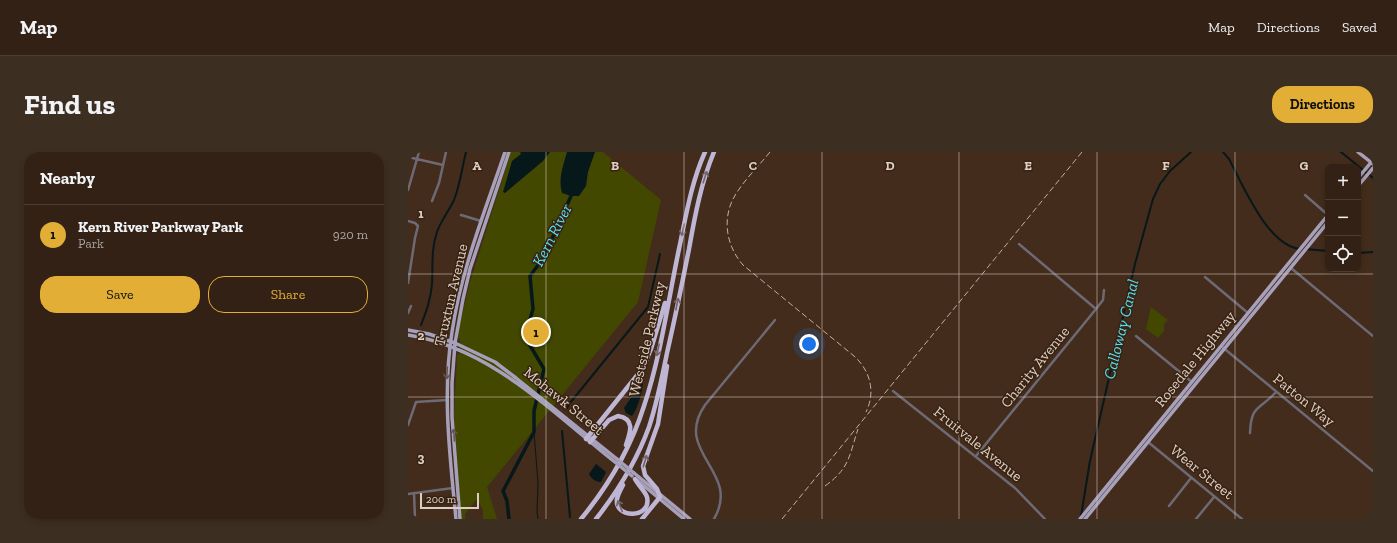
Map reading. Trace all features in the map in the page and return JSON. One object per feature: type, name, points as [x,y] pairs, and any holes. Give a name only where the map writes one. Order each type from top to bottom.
[{"type":"highway","name":"Westside Parkway","points":[[581,519],[605,487],[627,448],[645,402],[656,361],[691,189],[705,152]]},
{"type":"highway","name":"Westside Parkway","points":[[595,519],[630,468],[648,428],[658,396],[670,342],[698,202],[714,152]]},
{"type":"highway","points":[[589,439],[645,364],[652,346],[674,271]]},
{"type":"highway","points":[[642,519],[660,497],[645,475],[643,466],[658,424],[670,342]]},
{"type":"highway","points":[[589,439],[614,417],[622,417],[630,424],[630,430],[626,443],[605,487]]},
{"type":"highway","points":[[634,476],[646,496],[647,504],[640,514],[630,516],[623,513],[620,509],[617,498],[638,455],[648,428]]},
{"type":"main road","name":"Truxtun Avenue","points":[[456,519],[450,456],[447,400],[450,341],[462,283],[505,152]]},
{"type":"main road","name":"Truxtun Avenue","points":[[460,519],[452,411],[452,383],[455,343],[466,284],[509,152]]},
{"type":"main road","points":[[1358,152],[1372,161]]},
{"type":"main road","points":[[1366,152],[1372,161]]},
{"type":"main road","points":[[1361,180],[1367,167],[1372,161]]},
{"type":"main road","points":[[1361,176],[1372,169]]},
{"type":"main road","name":"Rosedale Highway","points":[[1080,519],[1206,365],[1223,348],[1274,288],[1276,283],[1325,219]]},
{"type":"main road","points":[[482,222],[482,232]]},
{"type":"main road","name":"Rosedale Highway","points":[[1305,246],[1325,225]]},
{"type":"main road","name":"Rosedale Highway","points":[[1085,519],[1194,386],[1248,313],[1289,267]]},
{"type":"main road","name":"Mohawk Street","points":[[408,330],[450,341],[495,362],[660,497],[690,519]]},
{"type":"main road","points":[[410,336],[414,333],[423,333]]},
{"type":"main road","name":"Mohawk Street","points":[[410,336],[450,346],[494,367],[550,407]]},
{"type":"main road","points":[[1194,386],[1206,368],[1206,365]]},
{"type":"main road","points":[[1178,405],[1180,400],[1192,386],[1192,382]]},
{"type":"main road","points":[[1148,442],[1148,439],[1161,423],[1163,417]]},
{"type":"main road","points":[[1128,466],[1129,462],[1144,444],[1143,441]]},
{"type":"main road","points":[[456,474],[455,485],[453,488],[456,492],[459,506]]},
{"type":"main road","name":"Mohawk Street","points":[[660,497],[684,519]]},
{"type":"street","points":[[408,190],[419,152]]},
{"type":"street","points":[[432,201],[437,188],[446,152]]},
{"type":"street","points":[[408,157],[443,165]]},
{"type":"street","points":[[1305,195],[1325,212]]},
{"type":"street","points":[[461,215],[482,222]]},
{"type":"street","points":[[408,221],[417,224],[418,228],[408,283]]},
{"type":"street","points":[[1019,244],[1096,310]]},
{"type":"street","points":[[408,249],[413,250]]},
{"type":"street","points":[[1289,267],[1373,336]]},
{"type":"street","points":[[1205,277],[1248,313]]},
{"type":"street","name":"Charity Avenue","points":[[976,456],[1096,310],[1103,300],[1104,290]]},
{"type":"street","points":[[408,313],[411,306]]},
{"type":"street","points":[[714,519],[720,504],[720,487],[714,472],[702,454],[697,441],[696,428],[699,415],[705,405],[775,320]]},
{"type":"street","points":[[1136,336],[1192,382]]},
{"type":"street","name":"Patton Way","points":[[1223,348],[1373,470]]},
{"type":"street","name":"Fruitvale Avenue","points":[[893,391],[976,456],[1022,495],[1044,519]]},
{"type":"street","points":[[1250,433],[1252,415],[1255,410],[1276,392]]},
{"type":"street","points":[[408,424],[416,402],[447,400]]},
{"type":"street","name":"Wear Street","points":[[1148,442],[1242,519]]},
{"type":"street","points":[[1168,506],[1191,478]]},
{"type":"street","points":[[408,494],[453,488]]},
{"type":"street","points":[[414,493],[415,519]]},
{"type":"street","points":[[1196,519],[1214,497]]},
{"type":"shaded area","points":[[511,152],[603,152],[661,200],[638,302],[487,487],[497,519],[483,519],[483,510],[477,499],[465,514],[465,519],[461,519],[454,416],[457,355],[460,353],[460,340],[458,337],[459,327],[470,282]]},
{"type":"shaded area","points":[[520,152],[550,152],[543,161],[505,193],[503,192],[512,161],[521,154]]},
{"type":"shaded area","points":[[567,152],[595,152],[588,172],[586,186],[579,196],[571,196],[562,193],[561,178]]},
{"type":"shaded area","points":[[1151,307],[1168,320],[1164,324],[1164,331],[1158,338],[1146,329]]},
{"type":"shaded area","points":[[641,383],[643,383],[641,396],[632,416],[626,413],[624,408]]},
{"type":"shaded area","points":[[596,464],[606,472],[601,482],[594,480],[589,474]]},
{"type":"waterway","points":[[421,325],[428,305],[432,284],[435,238],[456,194],[466,152]]},
{"type":"waterway","name":"Calloway Canal","points":[[1081,516],[1090,461],[1135,264],[1153,199],[1160,184],[1170,171],[1191,152]]},
{"type":"waterway","name":"Calloway Canal","points":[[1223,152],[1229,159],[1249,198],[1267,226],[1278,238],[1289,246],[1301,249]]},
{"type":"waterway","points":[[1341,152],[1373,178]]},
{"type":"waterway","name":"Kern River","points":[[509,519],[507,501],[503,491],[534,432],[534,411],[544,369],[525,337],[533,309],[530,276],[544,257],[572,192]]},
{"type":"waterway","name":"Calloway Canal","points":[[1305,249],[1325,251]]},
{"type":"waterway","name":"Calloway Canal","points":[[1361,253],[1373,252]]},
{"type":"waterway","points":[[567,408],[648,307],[660,254]]},
{"type":"waterway","points":[[562,431],[570,517]]},
{"type":"waterway","points":[[534,432],[538,483],[538,519]]},
{"type":"railway","points":[[770,152],[745,181],[733,199],[727,225],[730,242],[733,250],[743,265],[860,362],[870,382],[871,389],[871,397],[866,412]]},
{"type":"railway","points":[[782,519],[1082,152]]},
{"type":"railway","points":[[825,486],[839,473],[848,461],[858,429]]},
{"type":"place","name":"Kern River Parkway Park","points":[[536,332]]}]
